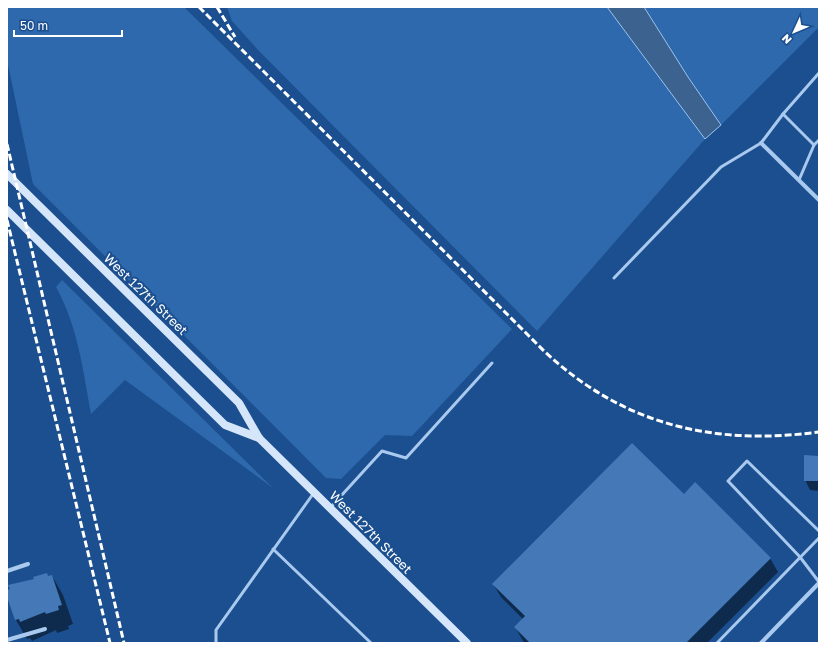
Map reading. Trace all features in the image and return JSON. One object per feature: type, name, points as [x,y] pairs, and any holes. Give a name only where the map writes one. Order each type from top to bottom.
[{"type":"main road","name":"West 127th Street","points":[[7,174],[239,403],[259,438],[467,643]]},
{"type":"main road","name":"West 127th Street","points":[[7,210],[225,425],[259,438]]},
{"type":"street","points":[[761,143],[819,200]]},
{"type":"street","points":[[7,571],[28,564]]},
{"type":"street","points":[[761,643],[819,582]]},
{"type":"street","points":[[7,640],[45,629]]},
{"type":"lane","points":[[614,278],[721,167],[761,143],[783,114],[819,73]]},
{"type":"lane","points":[[783,114],[814,145]]},
{"type":"lane","points":[[799,180],[814,145],[819,140]]},
{"type":"lane","points":[[330,508],[382,451],[406,458],[492,363]]},
{"type":"lane","points":[[819,531],[747,461],[728,481],[800,557],[819,582]]},
{"type":"lane","points":[[216,643],[216,630],[314,492]]},
{"type":"lane","points":[[717,643],[819,538]]},
{"type":"lane","points":[[273,549],[371,643]]},
{"type":"shaded area","points":[[7,7],[184,7],[512,329],[412,436],[385,435],[341,479],[326,478],[33,184],[7,60]]},
{"type":"shaded area","points":[[227,7],[607,7],[705,139],[537,331],[259,51],[232,21]]},
{"type":"shaded area","points":[[607,7],[644,7],[688,77],[721,125],[705,139]]},
{"type":"shaded area","points":[[644,7],[819,7],[819,27],[721,125],[688,77]]},
{"type":"shaded area","points":[[62,280],[273,488],[125,380],[91,414],[75,333],[56,287]]},
{"type":"building","points":[[632,443],[684,494],[695,482],[771,558],[686,643],[530,643],[514,627],[525,616],[492,584]]},
{"type":"building","points":[[804,455],[819,456],[819,481],[804,481]]},
{"type":"building","points":[[47,573],[48,576],[52,575],[62,605],[58,606],[59,610],[46,614],[45,612],[20,622],[19,619],[15,620],[7,597],[7,590],[10,589],[8,585],[34,579],[33,577]]},
{"type":"railway","points":[[199,7],[544,351],[574,376],[605,397],[638,413],[671,424],[706,432],[742,436],[780,436],[819,432]]},
{"type":"railway","points":[[217,7],[235,37]]},
{"type":"railway","points":[[7,144],[124,643]]},
{"type":"railway","points":[[7,220],[110,643]]}]
